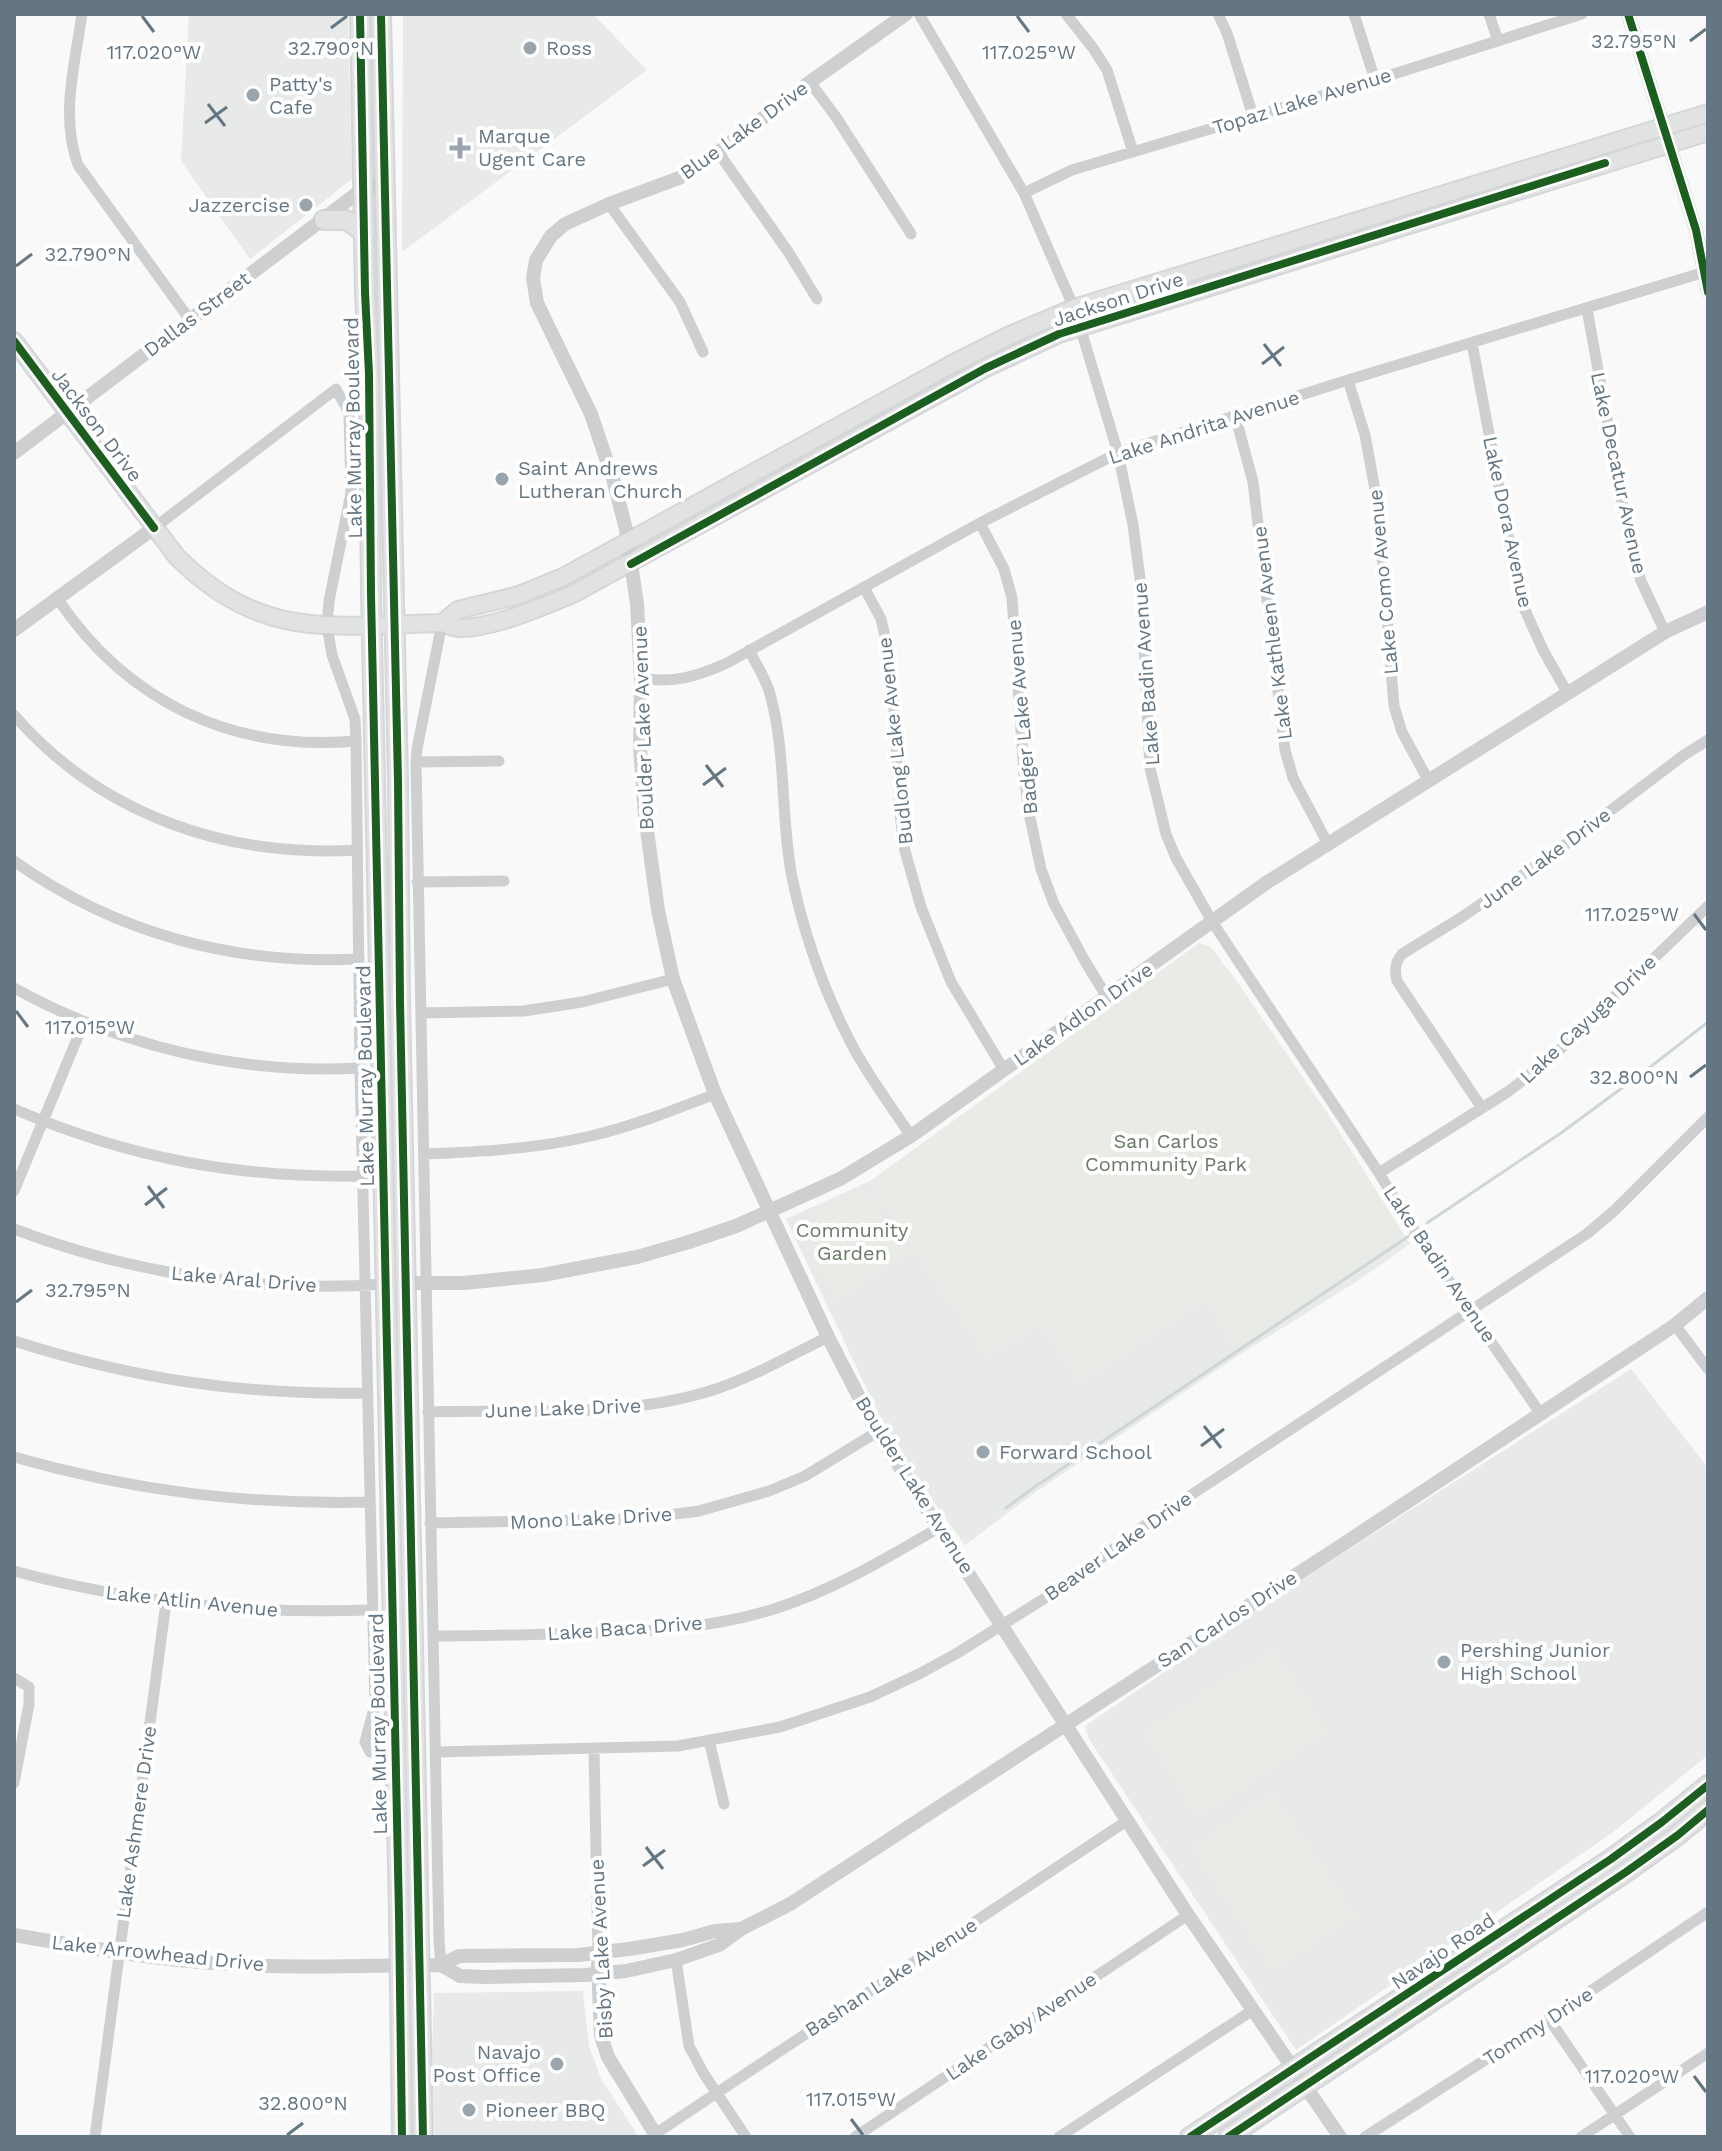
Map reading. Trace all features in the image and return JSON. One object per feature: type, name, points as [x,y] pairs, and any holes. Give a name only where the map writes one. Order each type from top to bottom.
[{"type":"main road","name":"Lake Murray Boulevard","points":[[360,14],[402,2137]]},
{"type":"main road","name":"Lake Murray Boulevard","points":[[381,14],[423,2137]]},
{"type":"main road","name":"Jackson Drive","points":[[442,623],[458,610],[533,591],[628,543],[952,364],[1074,308],[1708,113]]},
{"type":"main road","name":"Jackson Drive","points":[[14,341],[177,557],[203,582],[229,600],[273,619],[327,626],[442,623],[458,628],[494,622],[573,594],[986,368],[1080,326],[1708,132]]},
{"type":"main road","points":[[324,220],[346,220],[365,233]]},
{"type":"main road","points":[[385,1252],[406,1283]]},
{"type":"main road","points":[[385,1284],[407,1314]]},
{"type":"main road","name":"Navajo Road","points":[[1190,2137],[1611,1859],[1708,1785]]},
{"type":"main road","name":"Navajo Road","points":[[1228,2137],[1626,1872],[1708,1810]]},
{"type":"street","points":[[82,14],[68,106],[74,155],[78,165],[190,320]]},
{"type":"street","name":"Blue Lake Drive","points":[[537,303],[533,286],[534,269],[545,243],[565,224],[679,178],[906,14]]},
{"type":"street","name":"Lake Badin Avenue","points":[[919,14],[1024,193],[1080,326],[1118,453],[1133,525],[1141,586],[1150,768],[1166,834],[1176,858],[1213,923],[1406,1218],[1540,1413]]},
{"type":"street","points":[[1066,14],[1107,70],[1133,152]]},
{"type":"street","points":[[1218,14],[1253,116]]},
{"type":"street","points":[[1354,14],[1375,80]]},
{"type":"street","points":[[1489,14],[1498,41]]},
{"type":"street","name":"Topaz Lake Avenue","points":[[1024,193],[1072,170],[1375,80],[1582,14]]},
{"type":"street","points":[[1628,14],[1696,230],[1708,292]]},
{"type":"street","points":[[810,82],[911,234]]},
{"type":"street","points":[[718,152],[789,253],[817,299]]},
{"type":"street","name":"Dallas Street","points":[[14,453],[364,188],[385,184]]},
{"type":"street","points":[[609,204],[680,302],[703,352]]},
{"type":"street","name":"Lake Andrita Avenue","points":[[641,678],[665,681],[689,678],[727,663],[980,523],[1118,453],[1706,272]]},
{"type":"street","name":"Boulder Lake Avenue","points":[[537,303],[591,414],[626,529],[637,604],[641,678],[640,747],[649,855],[673,979],[715,1094],[828,1337],[877,1432],[1188,1915],[1340,2137]]},
{"type":"street","name":"Lake Decatur Avenue","points":[[1587,309],[1627,529],[1641,581],[1665,632]]},
{"type":"street","name":"Lake Dora Avenue","points":[[1472,343],[1520,599],[1543,650],[1568,694]]},
{"type":"street","name":"Lake Como Avenue","points":[[1348,380],[1365,435],[1378,506],[1394,706],[1402,732],[1428,780]]},
{"type":"street","name":"Lake Murray Boulevard","points":[[154,528],[336,389],[349,413],[351,493],[329,601],[327,626],[332,655],[355,719],[356,741],[360,1068],[375,1705],[365,1742],[370,1752],[395,1759]]},
{"type":"street","name":"Lake Kathleen Avenue","points":[[1235,415],[1253,482],[1285,750],[1293,778],[1328,844]]},
{"type":"street","name":"Badger Lake Avenue","points":[[980,523],[1004,569],[1012,598],[1024,774],[1041,869],[1054,904],[1107,997]]},
{"type":"street","points":[[14,630],[154,528]]},
{"type":"street","name":"Budlong Lake Avenue","points":[[864,587],[881,619],[891,662],[901,823],[905,851],[921,907],[951,982],[1004,1070]]},
{"type":"street","points":[[57,598],[81,631],[109,661],[176,708],[214,725],[253,736],[305,743],[356,741]]},
{"type":"street","name":"Lake Adlon Drive","points":[[406,1283],[464,1283],[543,1275],[605,1264],[681,1245],[736,1226],[840,1179],[911,1136],[1266,883],[1665,632],[1708,612]]},
{"type":"street","points":[[441,1965],[416,762],[442,623]]},
{"type":"street","points":[[749,650],[770,690],[777,728],[793,882],[809,941],[851,1044],[911,1136]]},
{"type":"street","points":[[14,715],[78,773],[121,800],[166,822],[212,837],[260,847],[309,851],[357,850]]},
{"type":"street","name":"June Lake Drive","points":[[1482,1108],[1397,981],[1394,972],[1397,960],[1527,872],[1708,740]]},
{"type":"street","points":[[416,762],[499,761]]},
{"type":"street","points":[[14,861],[100,911],[174,940],[226,952],[279,959],[359,959]]},
{"type":"street","points":[[417,882],[504,881]]},
{"type":"street","name":"Lake Cayuga Drive","points":[[1379,1173],[1509,1091],[1551,1058],[1708,906]]},
{"type":"street","points":[[421,1013],[524,1011],[582,1002],[673,979]]},
{"type":"street","points":[[14,988],[84,1022],[165,1049],[223,1061],[283,1067],[360,1068]]},
{"type":"street","points":[[14,1191],[84,1022]]},
{"type":"street","points":[[424,1154],[547,1145],[592,1136],[715,1094]]},
{"type":"street","points":[[14,1109],[43,1122],[123,1148],[199,1166],[274,1175],[364,1176]]},
{"type":"street","name":"Beaver Lake Drive","points":[[435,1752],[678,1746],[780,1727],[870,1697],[921,1673],[1061,1588],[1140,1528],[1588,1233],[1708,1117]]},
{"type":"street","name":"Lake Aral Drive","points":[[14,1229],[97,1257],[186,1276],[274,1285],[385,1284]]},
{"type":"street","name":"San Carlos Drive","points":[[441,1965],[460,1976],[598,1974],[676,1960],[719,1945],[741,1929],[790,1904],[1342,1545],[1675,1325],[1708,1298]]},
{"type":"street","points":[[1675,1325],[1708,1369]]},
{"type":"street","name":"June Lake Drive","points":[[428,1412],[613,1409],[661,1403],[738,1381],[828,1337]]},
{"type":"street","points":[[14,1341],[105,1368],[179,1382],[280,1393],[367,1393]]},
{"type":"street","name":"Mono Lake Drive","points":[[430,1523],[636,1519],[699,1511],[769,1491],[805,1476],[877,1432]]},
{"type":"street","points":[[14,1457],[90,1477],[179,1493],[268,1501],[370,1502]]},
{"type":"street","name":"Lake Baca Drive","points":[[433,1636],[628,1632],[686,1627],[749,1616],[830,1588],[940,1527]]},
{"type":"street","name":"Lake Atlin Avenue","points":[[14,1571],[100,1591],[166,1602],[262,1610],[372,1610]]},
{"type":"street","name":"Lake Ashmere Drive","points":[[95,2137],[166,1602]]},
{"type":"street","points":[[14,1678],[29,1687],[29,1704],[14,1783]]},
{"type":"street","points":[[709,1740],[724,1804]]},
{"type":"street","name":"Bisby Lake Avenue","points":[[594,1748],[601,2036],[608,2057],[656,2135]]},
{"type":"street","name":"Bashan Lake Avenue","points":[[656,2135],[716,2092],[1128,1820]]},
{"type":"street","name":"Tommy Drive","points":[[1365,2137],[1708,1912]]},
{"type":"street","name":"Lake Gaby Avenue","points":[[855,2137],[1188,1915]]},
{"type":"street","name":"San Carlos Drive","points":[[399,1965],[441,1965],[459,1956],[578,1955],[741,1929]]},
{"type":"street","name":"Lake Arrowhead Drive","points":[[14,1935],[119,1952],[225,1964],[297,1967],[399,1965]]},
{"type":"street","points":[[676,1960],[689,2046],[746,2137]]},
{"type":"street","points":[[1059,2137],[1253,2010]]},
{"type":"street","points":[[1549,2019],[1630,2137]]},
{"type":"street","points":[[1581,2137],[1708,2053]]},
{"type":"shaded area","points":[[189,14],[348,14],[352,179],[250,259],[181,161]]},
{"type":"shaded area","points":[[403,14],[593,14],[647,70],[402,252]]},
{"type":"shaded area","points":[[870,1181],[987,1355],[1042,1324],[1081,1381],[1208,1298],[1239,1355],[1034,1493],[965,1545],[919,1482],[883,1423],[786,1219]]},
{"type":"shaded area","name":"Pershing Junior High School","points":[[1631,1369],[1708,1468],[1708,1755],[1612,1833],[1296,2050],[1089,1739],[1085,1726],[1273,1598]]},
{"type":"shaded area","points":[[583,1991],[589,2046],[601,2079],[639,2137],[435,2137],[432,2052],[434,1993]]},
{"type":"green space","name":"San Carlos Community Park","points":[[1199,943],[1210,946],[1238,983],[1328,1114],[1410,1244],[1359,1280],[1239,1355],[1208,1298],[1081,1381],[1042,1324],[987,1355],[870,1181]]},
{"type":"green space","name":"Community Garden","points":[[866,1190],[908,1253],[835,1301],[797,1224]]},
{"type":"green space","points":[[1274,1649],[1327,1733],[1198,1816],[1144,1732]]},
{"type":"green space","points":[[1273,1792],[1356,1916],[1274,1970],[1192,1847]]},
{"type":"waterway","points":[[1427,1223],[1561,1133],[1708,1022]]},
{"type":"waterway","points":[[1006,1508],[1412,1234]]},
{"type":"cycle path","points":[[360,14],[402,2137]]},
{"type":"cycle path","points":[[381,14],[423,2137]]},
{"type":"cycle path","points":[[1628,14],[1696,230],[1708,292]]},
{"type":"cycle path","points":[[631,564],[986,368],[1059,334],[1605,163]]},
{"type":"cycle path","points":[[14,341],[154,528]]},
{"type":"cycle path","points":[[1190,2137],[1611,1859],[1708,1785]]},
{"type":"cycle path","points":[[1228,2137],[1626,1872],[1708,1810]]},
{"type":"place","name":"Ross","points":[[530,48]]},
{"type":"place","name":"Patty's Cafe","points":[[253,95]]},
{"type":"place","name":"Marque Ugent Care","points":[[460,148]]},
{"type":"place","name":"Jazzercise","points":[[306,205]]},
{"type":"place","name":"Saint Andrews Lutheran Church","points":[[502,479]]},
{"type":"place","name":"Forward School","points":[[983,1452]]},
{"type":"place","name":"Pershing Junior High School","points":[[1444,1662]]},
{"type":"place","name":"Navajo Post Office","points":[[557,2064]]},
{"type":"place","name":"Pioneer BBQ","points":[[469,2110]]}]
